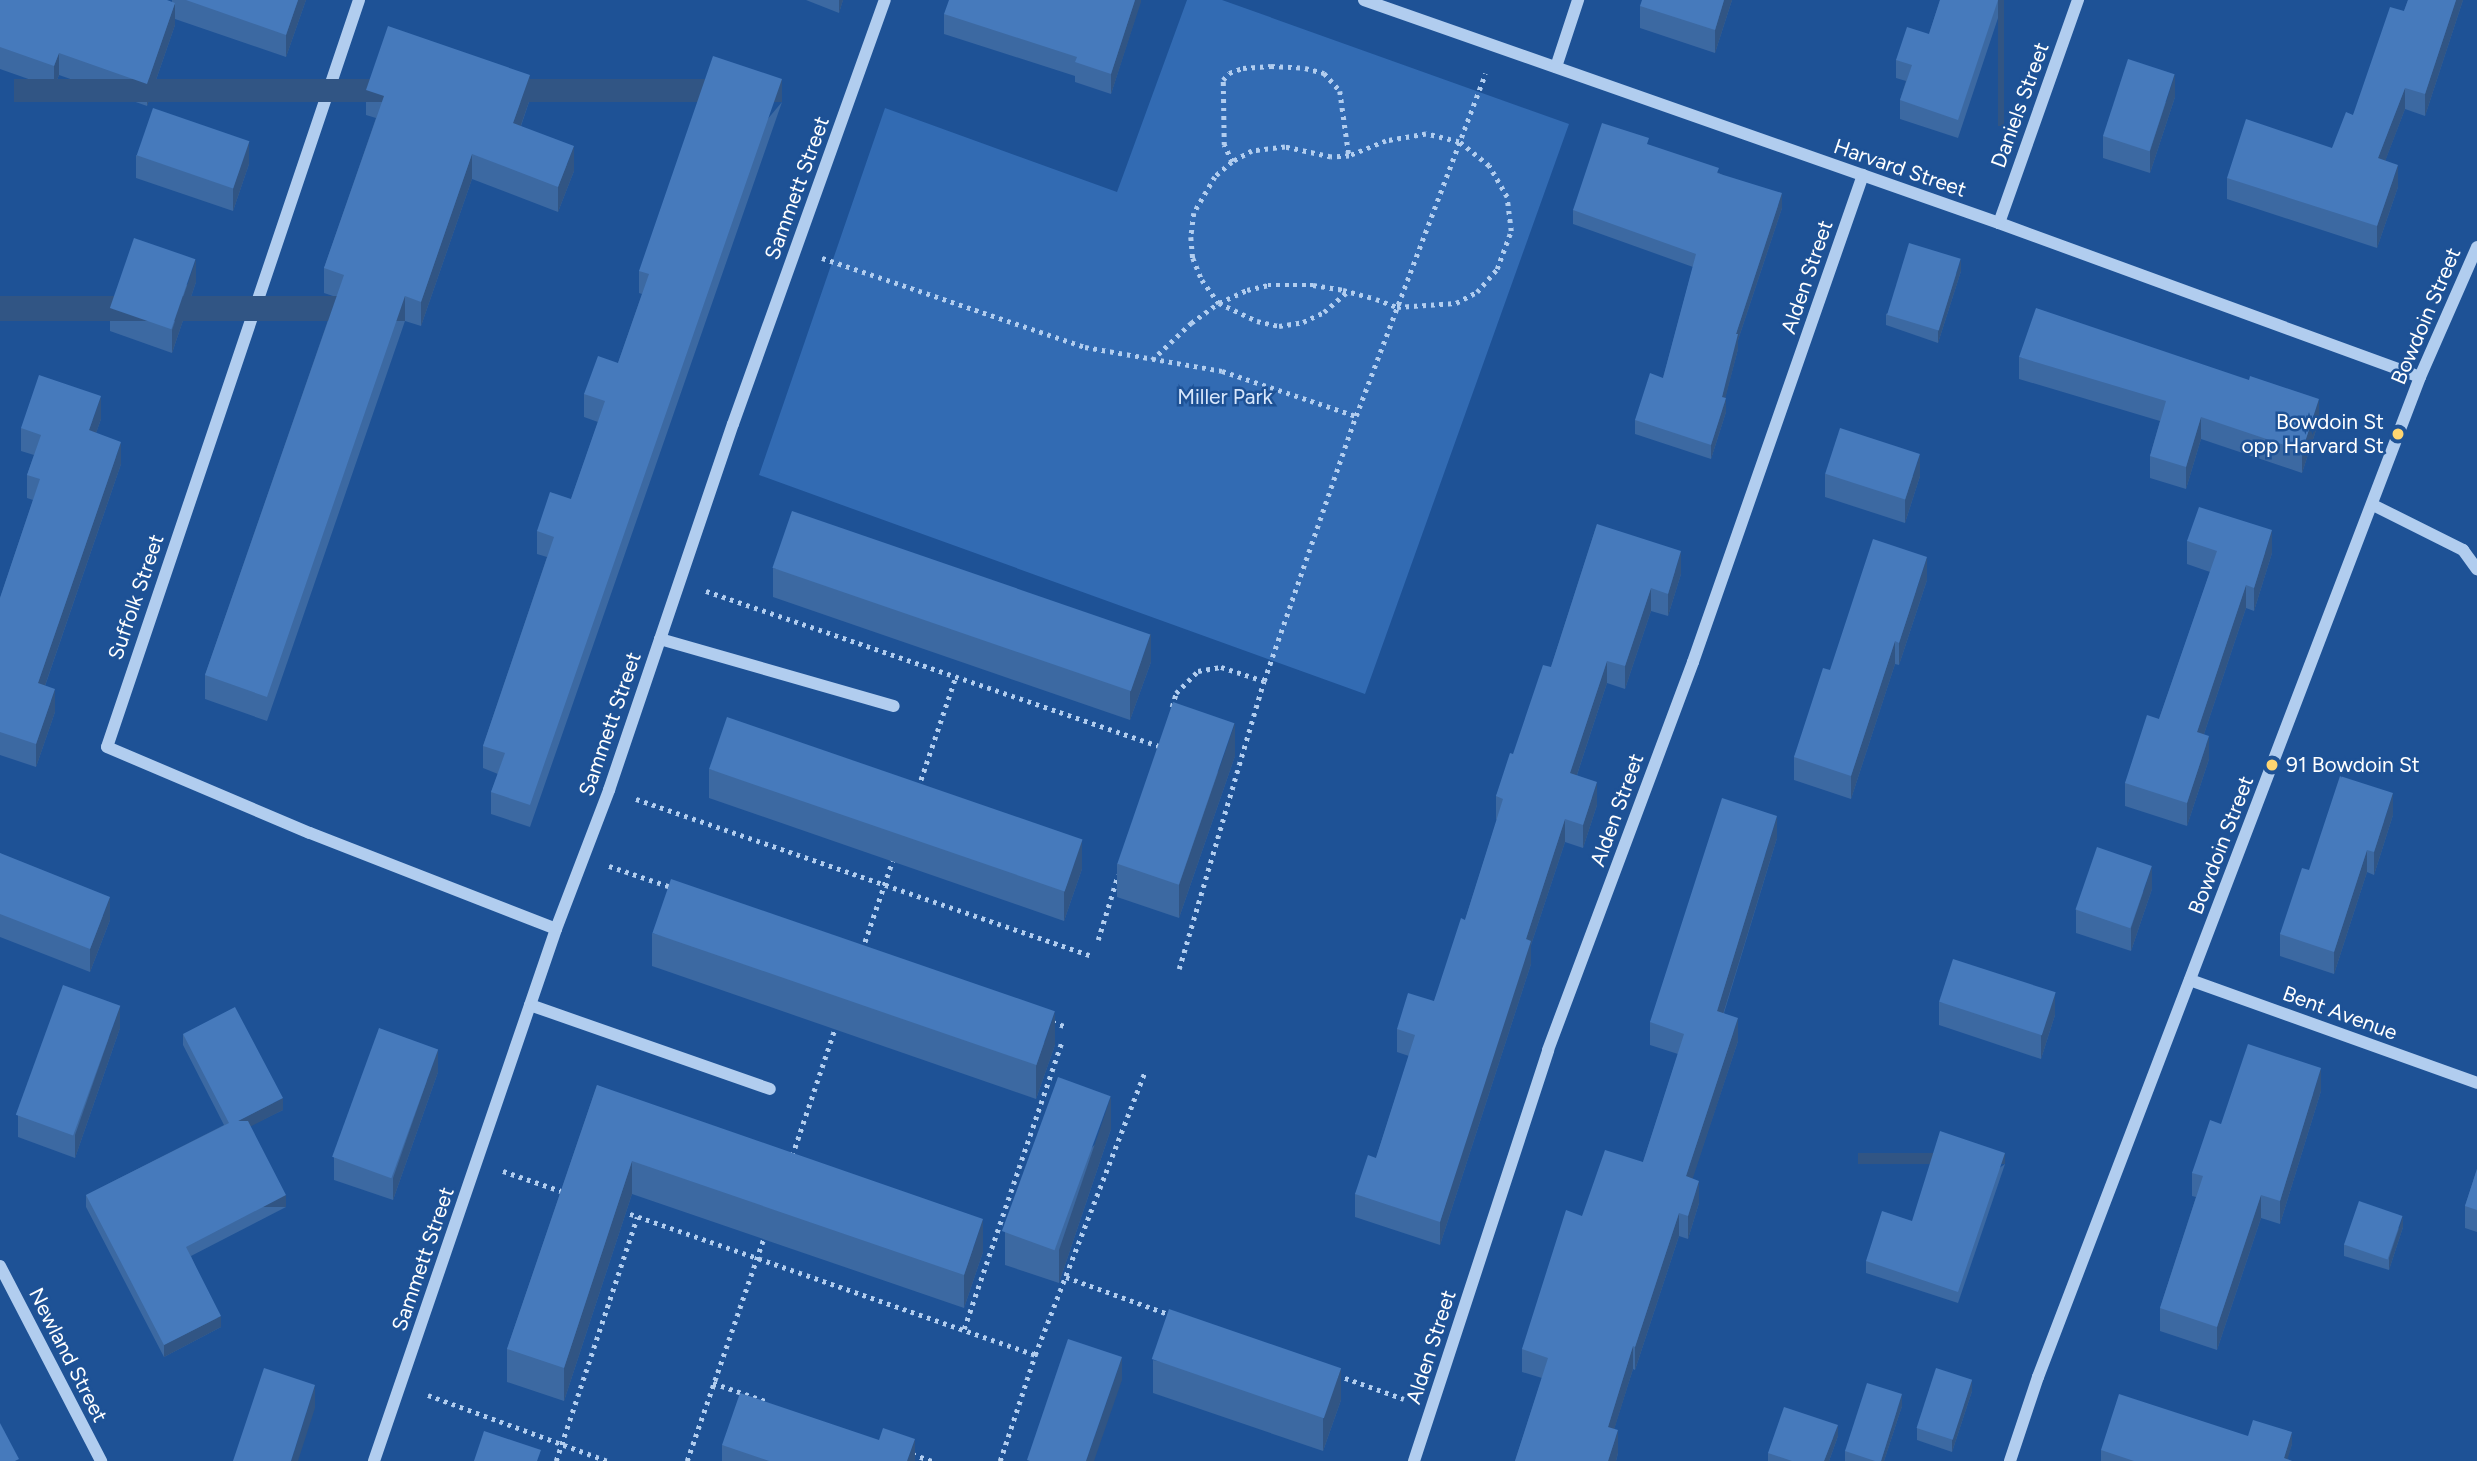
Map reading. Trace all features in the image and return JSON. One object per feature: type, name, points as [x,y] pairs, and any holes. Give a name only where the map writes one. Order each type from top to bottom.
[{"type":"street","name":"Suffolk Street","points":[[359,0],[107,747],[310,832],[556,929]]},
{"type":"street","name":"Sammett Street","points":[[374,1461],[556,929],[609,790],[795,249],[886,0]]},
{"type":"street","name":"Harvard Street","points":[[1364,0],[1998,223],[2420,377]]},
{"type":"street","points":[[1556,67],[1578,0]]},
{"type":"street","name":"Daniels Street","points":[[1998,223],[2078,0]]},
{"type":"street","name":"Alden Street","points":[[1414,1461],[1548,1050],[1697,649],[1863,175]]},
{"type":"street","name":"Bowdoin Street","points":[[2010,1461],[2038,1377],[2420,377],[2477,247]]},
{"type":"street","points":[[2372,505],[2463,550],[2477,569]]},
{"type":"street","points":[[660,639],[894,706]]},
{"type":"street","name":"Bent Avenue","points":[[2190,979],[2477,1083]]},
{"type":"street","points":[[530,1005],[770,1089]]},
{"type":"street","name":"Newland Street","points":[[0,1266],[101,1461]]},
{"type":"path","points":[[1179,969],[1264,681],[1356,415],[1496,47]]},
{"type":"path","points":[[1232,162],[1224,145],[1223,80],[1229,73],[1243,68],[1271,66],[1305,68],[1324,73],[1340,90],[1349,156]]},
{"type":"path","points":[[1152,360],[1191,323],[1219,303],[1247,290],[1268,285],[1313,285],[1347,292],[1397,307],[1456,303],[1477,292],[1497,269],[1511,231],[1507,197],[1489,166],[1459,142],[1426,134],[1409,135],[1349,156],[1331,157],[1285,147],[1252,151],[1232,162],[1203,193],[1194,213],[1191,237],[1193,258],[1202,280],[1219,303],[1257,321],[1279,326],[1303,322],[1324,312],[1347,292]]},
{"type":"path","points":[[795,249],[1085,347],[1222,371],[1356,415]]},
{"type":"path","points":[[679,581],[1160,746]]},
{"type":"path","points":[[1168,720],[1176,693],[1198,671],[1221,667],[1264,681]]},
{"type":"path","points":[[916,793],[956,676]]},
{"type":"path","points":[[1156,759],[1164,733]]},
{"type":"path","points":[[609,790],[1092,956]]},
{"type":"path","points":[[860,954],[898,845]]},
{"type":"path","points":[[583,856],[684,892]]},
{"type":"path","points":[[1098,940],[1123,862]]},
{"type":"path","points":[[1041,1018],[1067,1027]]},
{"type":"path","points":[[788,1166],[838,1020]]},
{"type":"path","points":[[964,1329],[1062,1041]]},
{"type":"path","points":[[1000,1461],[1035,1355],[1145,1072]]},
{"type":"path","points":[[476,1161],[575,1195]]},
{"type":"path","points":[[613,1208],[1035,1355]]},
{"type":"path","points":[[556,1461],[638,1217]]},
{"type":"path","points":[[687,1461],[766,1231]]},
{"type":"path","points":[[1066,1277],[1183,1319]]},
{"type":"path","points":[[1326,1371],[1431,1409]]},
{"type":"path","points":[[713,1383],[778,1406]]},
{"type":"path","points":[[401,1385],[607,1461]]},
{"type":"path","points":[[906,1452],[932,1461]]},
{"type":"green space","name":"Miller Park","points":[[1187,0],[1222,0],[1569,124],[1365,694],[759,475],[885,108],[1117,192]]},
{"type":"building","points":[[0,0],[167,0],[175,3],[147,84],[59,53],[54,66],[0,47]]},
{"type":"building","points":[[186,0],[298,0],[286,35]]},
{"type":"building","points":[[949,0],[1135,0],[1111,74],[1075,62],[1077,57],[944,14]]},
{"type":"building","points":[[1642,0],[1724,0],[1715,30],[1640,6]]},
{"type":"building","points":[[1940,0],[1998,0],[1958,120],[1900,100],[1912,65],[1896,60],[1907,27],[1929,34]]},
{"type":"building","points":[[2408,0],[2456,0],[2425,94],[2405,88],[2378,158],[2398,165],[2377,226],[2227,178],[2246,119],[2332,148],[2346,112],[2353,115],[2390,7],[2404,11]]},
{"type":"building","points":[[388,26],[530,75],[513,123],[574,146],[558,187],[472,154],[421,302],[405,296],[267,697],[205,675],[344,275],[324,268],[384,96],[366,90]]},
{"type":"building","points":[[713,56],[782,79],[530,805],[491,792],[505,753],[483,746],[554,537],[537,531],[550,492],[571,499],[605,401],[584,394],[598,356],[618,363],[649,274],[639,271]]},
{"type":"building","points":[[2128,59],[2175,74],[2150,151],[2103,136]]},
{"type":"building","points":[[153,108],[249,141],[233,188],[137,155]]},
{"type":"building","points":[[1602,123],[1649,138],[1647,144],[1719,168],[1717,173],[1782,193],[1736,334],[1722,397],[1726,398],[1711,445],[1635,420],[1650,373],[1663,378],[1696,254],[1573,210]]},
{"type":"building","points":[[134,238],[195,259],[171,329],[110,308]]},
{"type":"building","points":[[1909,243],[1961,259],[1939,331],[1887,315]]},
{"type":"building","points":[[2036,308],[2249,380],[2250,376],[2319,399],[2302,451],[2201,417],[2186,467],[2150,456],[2166,401],[2019,357]]},
{"type":"building","points":[[39,375],[101,396],[89,430],[121,442],[38,683],[55,689],[36,744],[0,732],[0,598],[40,479],[27,475],[41,435],[21,428]]},
{"type":"building","points":[[1840,428],[1920,454],[1905,500],[1825,474]]},
{"type":"building","points":[[2199,507],[2272,530],[2254,588],[2246,585],[2197,732],[2209,736],[2187,803],[2125,783],[2147,715],[2159,719],[2217,551],[2187,541]]},
{"type":"building","points":[[792,511],[1150,634],[1131,691],[772,568]]},
{"type":"building","points":[[1597,524],[1681,551],[1668,594],[1651,588],[1625,666],[1607,661],[1570,773],[1597,782],[1583,825],[1565,819],[1526,939],[1531,941],[1440,1222],[1355,1194],[1368,1155],[1376,1158],[1415,1035],[1397,1029],[1408,993],[1434,1001],[1461,918],[1465,920],[1503,799],[1496,796],[1510,753],[1513,754],[1543,665],[1551,667]]},
{"type":"building","points":[[1873,539],[1927,557],[1899,643],[1895,641],[1851,776],[1794,757],[1823,668],[1830,670]]},
{"type":"building","points":[[1173,702],[1234,723],[1179,885],[1117,864]]},
{"type":"building","points":[[727,717],[1083,839],[1065,891],[709,769]]},
{"type":"building","points":[[2340,776],[2393,793],[2374,852],[2367,850],[2334,952],[2280,934],[2302,868],[2309,870]]},
{"type":"building","points":[[1722,798],[1777,816],[1717,1011],[1738,1018],[1686,1176],[1699,1181],[1688,1216],[1679,1213],[1635,1347],[1633,1346],[1608,1427],[1618,1430],[1608,1461],[1515,1461],[1548,1358],[1522,1349],[1566,1210],[1582,1216],[1605,1150],[1643,1162],[1684,1034],[1650,1022]]},
{"type":"building","points":[[2097,847],[2152,866],[2130,928],[2076,909]]},
{"type":"building","points":[[0,853],[110,897],[90,949],[0,914]]},
{"type":"building","points":[[671,879],[1055,1011],[1036,1065],[652,933]]},
{"type":"building","points":[[1953,959],[2056,992],[2042,1035],[1939,1002]]},
{"type":"building","points":[[63,985],[120,1006],[73,1136],[16,1115]]},
{"type":"building","points":[[235,1007],[283,1098],[238,1121],[248,1121],[286,1195],[186,1247],[221,1316],[164,1345],[86,1195],[229,1123],[183,1034]]},
{"type":"building","points":[[379,1028],[438,1050],[391,1178],[332,1157]]},
{"type":"building","points":[[2248,1044],[2321,1068],[2280,1201],[2261,1195],[2217,1327],[2160,1308],[2203,1176],[2192,1173],[2210,1120],[2221,1124]]},
{"type":"building","points":[[1058,1077],[1111,1096],[1055,1250],[1002,1231]]},
{"type":"building","points":[[597,1085],[983,1219],[964,1275],[632,1161],[564,1368],[507,1349]]},
{"type":"building","points":[[1940,1131],[2005,1153],[1958,1292],[1866,1261],[1882,1211],[1912,1221]]},
{"type":"building","points":[[2477,1169],[2477,1210],[2465,1206]]},
{"type":"building","points":[[2359,1201],[2402,1216],[2388,1259],[2344,1244]]},
{"type":"building","points":[[1169,1309],[1341,1368],[1324,1418],[1152,1359]]},
{"type":"building","points":[[1068,1339],[1122,1357],[1086,1461],[1030,1461],[1027,1460]]},
{"type":"building","points":[[264,1368],[315,1385],[291,1461],[233,1461]]},
{"type":"building","points":[[1936,1368],[1972,1380],[1953,1440],[1917,1428]]},
{"type":"building","points":[[1867,1383],[1902,1394],[1881,1461],[1845,1451]]},
{"type":"building","points":[[740,1393],[879,1440],[883,1428],[915,1439],[907,1461],[769,1461],[722,1445]]},
{"type":"building","points":[[2119,1394],[2248,1436],[2253,1420],[2292,1432],[2284,1458],[2292,1461],[2134,1461],[2101,1450]]},
{"type":"building","points":[[1784,1407],[1838,1425],[1824,1461],[1792,1461],[1768,1453]]},
{"type":"building","points":[[0,1423],[19,1459],[15,1461],[0,1461]]},
{"type":"building","points":[[484,1431],[541,1450],[537,1461],[474,1461]]},
{"type":"place","name":"Bowdoin St opp Harvard St","points":[[2398,434]]},
{"type":"place","name":"91 Bowdoin St","points":[[2272,765]]}]
